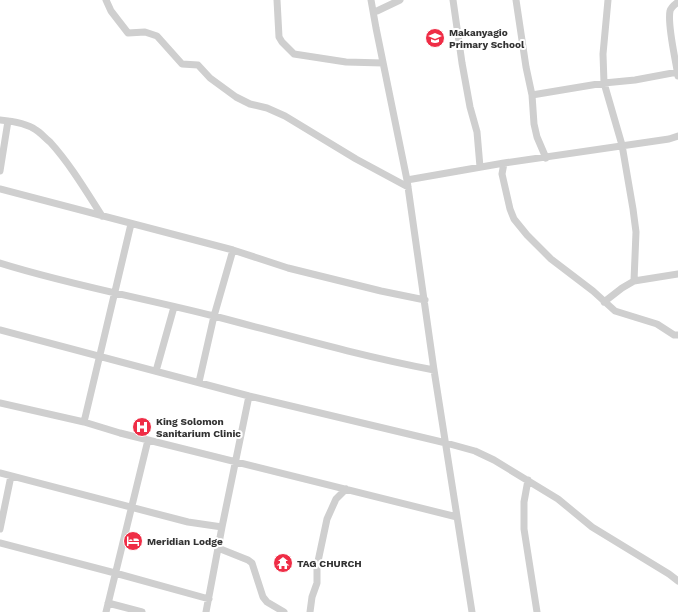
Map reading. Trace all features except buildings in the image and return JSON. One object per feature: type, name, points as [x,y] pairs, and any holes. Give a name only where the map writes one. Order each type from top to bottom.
[{"type":"street","points":[[106,0],[111,11],[128,33],[145,32],[157,36],[182,64],[198,65],[210,78],[236,97],[250,104],[267,108],[285,116],[356,159],[407,183],[480,167],[669,139],[678,136]]},
{"type":"street","points":[[277,0],[279,37],[284,46],[294,54],[346,62],[383,63]]},
{"type":"street","points":[[372,0],[407,183],[434,370],[472,612]]},
{"type":"street","points":[[377,11],[400,0]]},
{"type":"street","points":[[453,0],[464,78],[477,132],[480,167]]},
{"type":"street","points":[[516,0],[526,67],[532,95],[534,124],[537,137],[546,158]]},
{"type":"street","points":[[608,0],[603,54],[604,83],[622,145],[633,209],[636,232],[634,281]]},
{"type":"street","points":[[532,95],[678,73],[670,26],[670,12],[674,3]]},
{"type":"street","points":[[0,120],[23,124],[36,129],[42,134],[58,151],[102,216]]},
{"type":"street","points":[[0,171],[8,121]]},
{"type":"street","points":[[504,163],[502,174],[510,209],[514,219],[527,235],[551,259],[594,291],[615,311],[656,324],[674,335],[678,335]]},
{"type":"street","points":[[0,189],[232,250],[295,270],[425,300]]},
{"type":"street","points":[[84,422],[131,224]]},
{"type":"street","points":[[199,382],[214,316],[232,250]]},
{"type":"street","points":[[0,263],[33,273],[174,306],[398,364],[434,370]]},
{"type":"street","points":[[604,302],[634,281],[678,274]]},
{"type":"street","points":[[156,371],[174,306]]},
{"type":"street","points":[[0,330],[249,396],[446,443],[483,454],[558,499],[592,527],[678,581]]},
{"type":"street","points":[[206,612],[249,396]]},
{"type":"street","points":[[0,403],[84,422],[148,440],[457,517]]},
{"type":"street","points":[[106,612],[148,440]]},
{"type":"street","points":[[0,473],[132,506],[188,522],[222,527]]},
{"type":"street","points":[[0,530],[12,476]]},
{"type":"street","points":[[528,480],[524,502],[524,529],[537,612]]},
{"type":"street","points":[[310,612],[312,597],[317,583],[317,566],[327,520],[336,499],[346,489]]},
{"type":"street","points":[[0,543],[209,599]]},
{"type":"street","points":[[218,548],[252,563],[263,597],[267,602],[284,612]]},
{"type":"street","points":[[108,603],[142,612]]},
{"type":"place","name":"Makanyagio Primary School","points":[[435,38]]},
{"type":"place","name":"King Solomon Sanitarium Clinic","points":[[142,427]]},
{"type":"place","name":"Meridian Lodge","points":[[133,541]]},
{"type":"place","name":"TAG CHURCH","points":[[283,563]]}]
